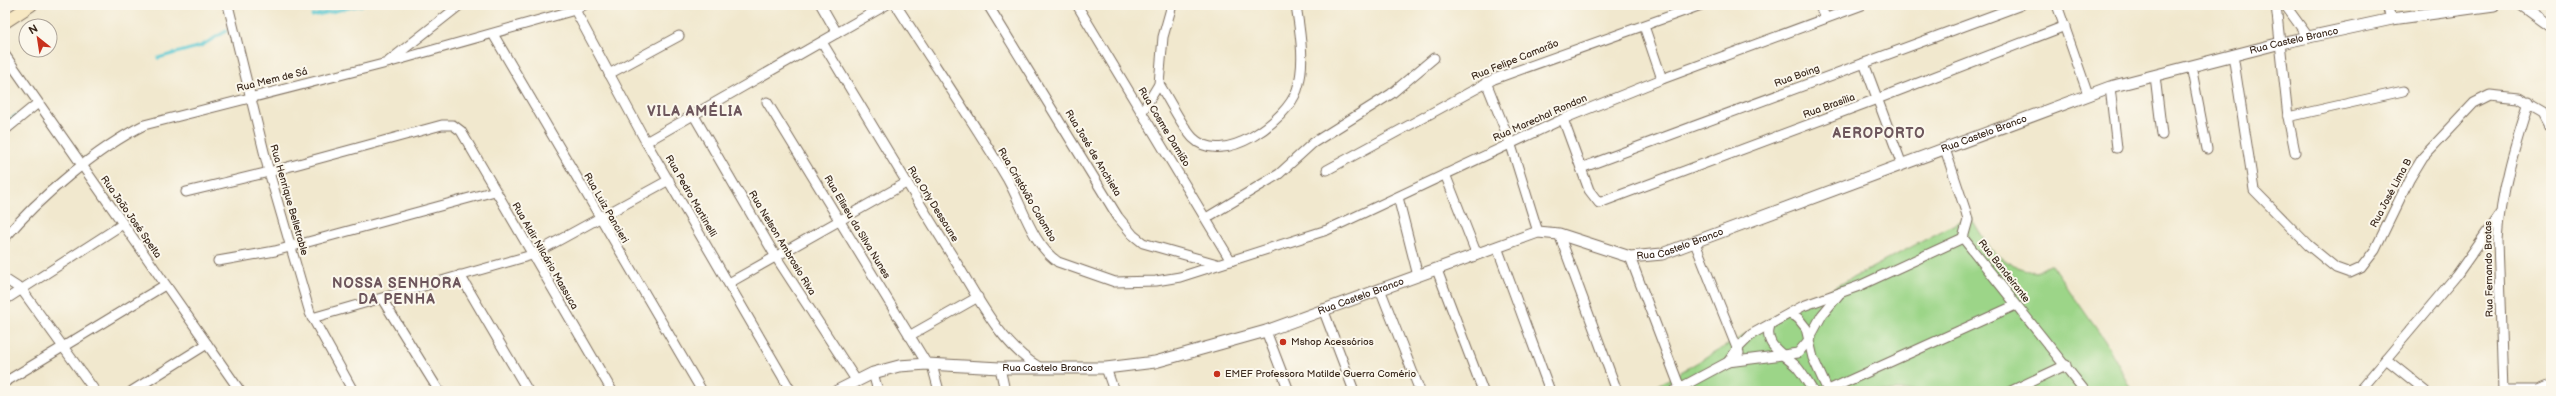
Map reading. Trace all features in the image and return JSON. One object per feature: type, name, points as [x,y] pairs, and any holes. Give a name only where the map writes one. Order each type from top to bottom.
[{"type":"main road","points":[[5,22],[32,5]]},
{"type":"street","name":"Rua Henrique Belletrable","points":[[228,5],[269,172],[312,318],[353,391]]},
{"type":"street","name":"Rua Mem de Sá","points":[[5,238],[25,217],[83,166],[129,133],[144,125],[387,63],[460,5]]},
{"type":"street","points":[[387,63],[575,10],[584,5]]},
{"type":"street","points":[[820,5],[837,33]]},
{"type":"street","points":[[646,142],[886,5]]},
{"type":"street","name":"Rua Cristóvão Colombo","points":[[896,5],[1008,181],[1034,233],[1050,257],[1058,262],[1115,282],[1156,281],[1180,276],[1231,261]]},
{"type":"street","name":"Rua José de Anchieta","points":[[988,5],[1118,217],[1133,235],[1156,248],[1217,264]]},
{"type":"street","name":"Rua Cosme Damião","points":[[1077,5],[1231,261]]},
{"type":"street","points":[[1142,112],[1159,84],[1163,37],[1172,5]]},
{"type":"street","points":[[1159,84],[1188,131],[1200,142],[1210,146],[1225,146],[1242,142],[1268,127],[1284,112],[1298,85],[1300,39],[1296,5]]},
{"type":"street","name":"Rua Felipe Camarão","points":[[1327,170],[1365,151],[1486,82],[1575,48],[1644,26],[1701,5]]},
{"type":"street","points":[[1819,5],[1826,18]]},
{"type":"street","name":"Rua Marechal Rondon","points":[[1231,261],[1337,227],[1510,142],[1563,119],[1662,79],[1862,5]]},
{"type":"street","name":"Rua Boing","points":[[1581,168],[2021,5]]},
{"type":"street","points":[[2057,5],[2088,94]]},
{"type":"street","points":[[2276,5],[2288,117],[2295,152]]},
{"type":"street","points":[[2286,5],[2309,38]]},
{"type":"street","points":[[2386,5],[2392,19]]},
{"type":"street","name":"Rua Castelo Branco","points":[[837,391],[856,380],[873,373],[899,366],[930,364],[1000,368],[1106,368],[1155,362],[1266,331],[1538,232],[1559,234],[1630,257],[1662,254],[1695,243],[2110,87],[2281,43],[2392,19],[2494,5]]},
{"type":"street","points":[[2522,5],[2551,26]]},
{"type":"street","name":"Rua Pedro Martinelli","points":[[575,10],[646,142],[791,391]]},
{"type":"street","points":[[1644,26],[1662,79]]},
{"type":"street","name":"Rua Brasília","points":[[1581,168],[1589,190],[1599,202],[1877,99],[2065,26]]},
{"type":"street","name":"Rua Luiz Pancieri","points":[[493,34],[702,391]]},
{"type":"street","points":[[610,74],[679,36]]},
{"type":"street","name":"Rua Orly Dessaune","points":[[822,42],[906,183],[1012,348],[1039,367]]},
{"type":"street","name":"Rua João José Spelta","points":[[5,55],[240,391]]},
{"type":"street","name":"Rua José Lima B","points":[[2233,55],[2254,190],[2308,245],[2336,268],[2350,273],[2361,268],[2375,250],[2406,186],[2423,156],[2474,103],[2490,95],[2518,98],[2529,102],[2543,112],[2551,127]]},
{"type":"street","points":[[1206,218],[1279,174],[1313,143],[1391,94],[1434,58]]},
{"type":"street","points":[[1864,63],[1902,165]]},
{"type":"street","points":[[2191,66],[2207,149]]},
{"type":"street","points":[[2155,76],[2162,135]]},
{"type":"street","points":[[1486,82],[1510,142],[1538,232]]},
{"type":"street","points":[[2110,87],[2117,148]]},
{"type":"street","points":[[2288,117],[2403,91]]},
{"type":"street","name":"Rua Eliseu da Silva Nunes","points":[[767,102],[909,336],[930,364],[939,391]]},
{"type":"street","name":"Rua Fernando Brotas","points":[[2503,391],[2498,240],[2499,215],[2509,163],[2529,102]]},
{"type":"street","points":[[5,130],[38,103]]},
{"type":"street","name":"Rua Nelson Ambrosio Riva","points":[[694,114],[776,257],[856,380]]},
{"type":"street","points":[[1563,119],[1581,168]]},
{"type":"street","name":"Rua Aldir Nilcário Massuca","points":[[269,172],[442,125],[453,125],[461,131],[494,191],[612,391]]},
{"type":"street","name":"Rua Bandeirante","points":[[1945,149],[1968,220],[1963,238],[2066,365],[2085,391]]},
{"type":"street","points":[[186,192],[269,172]]},
{"type":"street","points":[[1445,174],[1477,255]]},
{"type":"street","points":[[312,318],[532,255],[669,180]]},
{"type":"street","points":[[729,283],[906,183]]},
{"type":"street","points":[[218,261],[275,251],[494,191]]},
{"type":"street","points":[[1398,197],[1418,276]]},
{"type":"street","points":[[2359,391],[2456,276],[2499,215]]},
{"type":"street","points":[[5,300],[122,224]]},
{"type":"street","points":[[1559,234],[1617,391]]},
{"type":"street","points":[[1728,362],[1738,348],[1752,334],[1771,323],[1810,303],[1859,286],[1963,238]]},
{"type":"street","points":[[1695,243],[1742,360]]},
{"type":"street","points":[[1497,247],[1550,391]]},
{"type":"street","points":[[1630,257],[1677,389],[1728,362],[1761,357],[1786,357],[1798,353],[1808,341],[1816,324],[1841,292]]},
{"type":"street","points":[[1437,270],[1483,391]]},
{"type":"street","points":[[460,275],[528,391]]},
{"type":"street","points":[[5,279],[22,290],[95,391]]},
{"type":"street","points":[[5,382],[65,348],[166,285]]},
{"type":"street","points":[[1380,289],[1420,391]]},
{"type":"street","points":[[909,336],[978,297]]},
{"type":"street","points":[[382,299],[438,391]]},
{"type":"street","points":[[1789,314],[1802,322],[1806,328],[1808,341],[1827,391],[2016,305]]},
{"type":"street","points":[[1323,309],[1354,391]]},
{"type":"street","points":[[1771,323],[1769,340],[1797,368],[1812,391]]},
{"type":"street","points":[[1266,331],[1289,391]]},
{"type":"street","points":[[132,391],[207,344]]},
{"type":"street","points":[[2386,359],[2426,391]]},
{"type":"street","points":[[2011,391],[2066,365]]},
{"type":"street","points":[[1000,368],[1005,391]]},
{"type":"street","points":[[1106,368],[1111,389]]},
{"type":"street","points":[[873,373],[878,391]]},
{"type":"street","points":[[2503,391],[2539,390],[2551,385]]},
{"type":"green space","points":[[1970,216],[1990,249],[2013,266],[2036,272],[2051,264],[2105,341],[2133,391],[1648,391],[1752,331]]},
{"type":"waterway","points":[[312,16],[362,5]]},
{"type":"waterway","points":[[158,58],[201,46],[226,31]]},
{"type":"waterway","points":[[5,123],[17,115]]},
{"type":"place","name":"Mshop Acessórios","points":[[1283,342]]},
{"type":"place","name":"EMEF Professora Matilde Guerra Comério","points":[[1217,374]]},
{"type":"district","name":"VILA AMÉLIA","points":[[695,111]]},
{"type":"district","name":"AEROPORTO","points":[[1879,133]]},
{"type":"district","name":"NOSSA SENHORA DA PENHA","points":[[397,292]]}]
